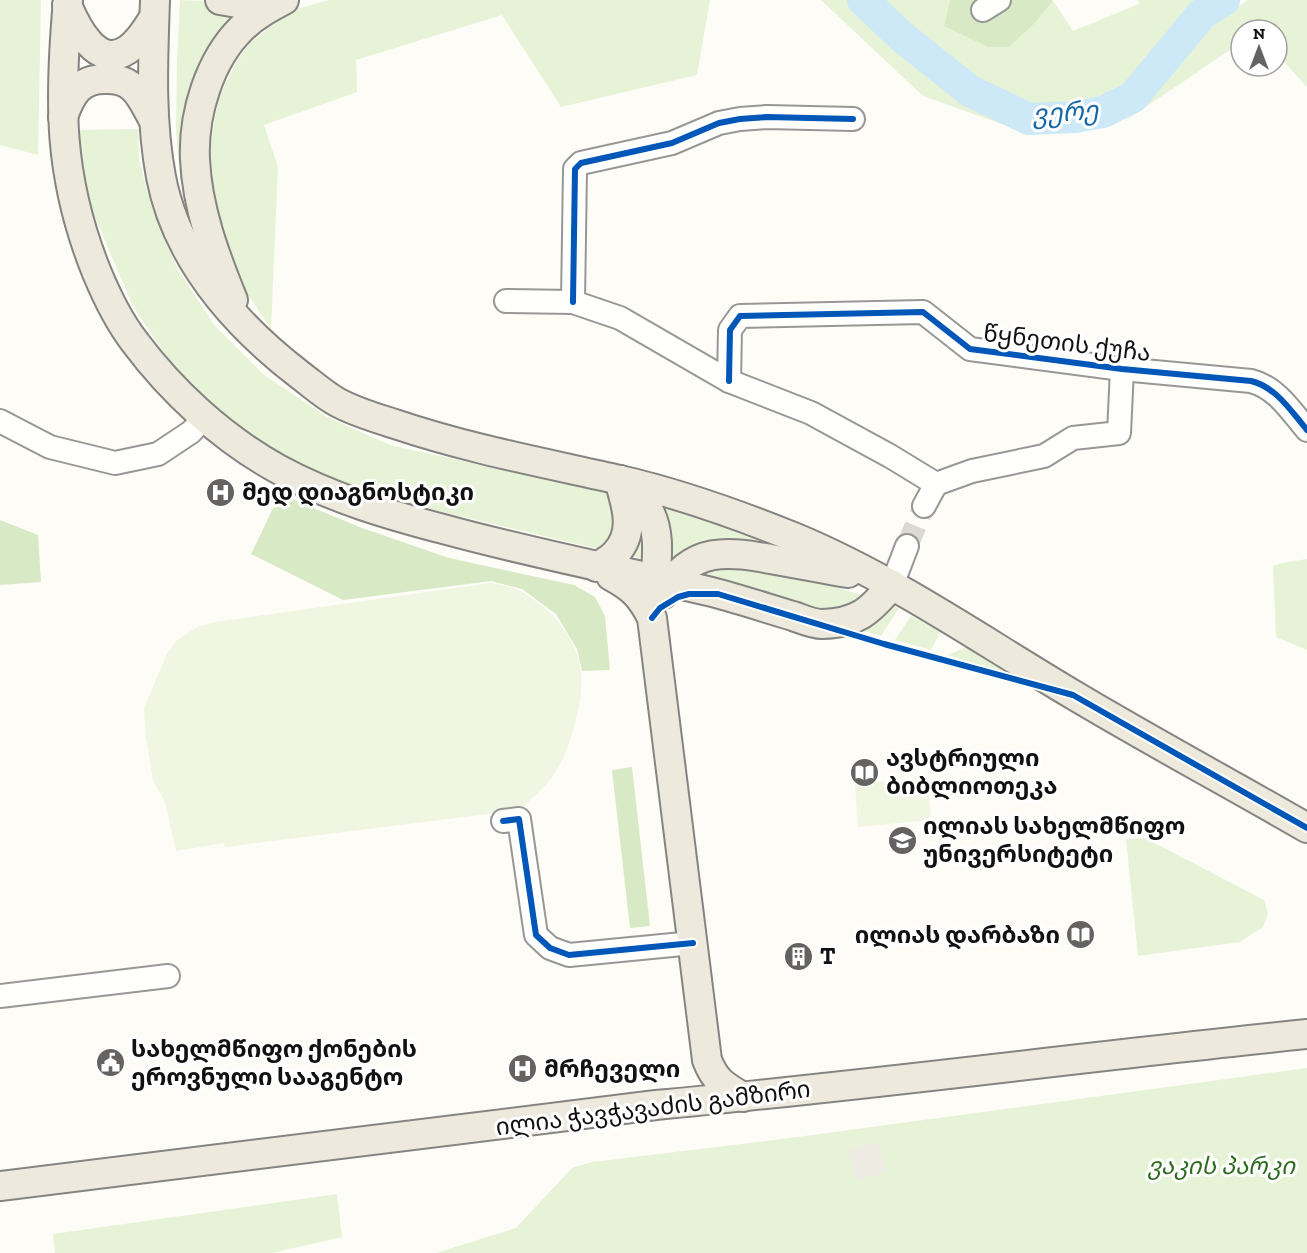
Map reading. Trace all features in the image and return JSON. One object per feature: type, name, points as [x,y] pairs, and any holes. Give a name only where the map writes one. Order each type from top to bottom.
[{"type":"main road","points":[[221,0],[243,4],[259,0]]},
{"type":"main road","points":[[244,327],[216,257],[204,213],[196,173],[195,137],[207,86],[230,42],[257,16],[284,0]]},
{"type":"main road","points":[[67,3],[75,26],[85,39],[96,49],[108,54],[123,52],[130,48],[155,9]]},
{"type":"main road","points":[[67,3],[61,95],[62,120],[70,190],[86,245],[109,301],[133,340],[163,375],[205,417],[239,444],[277,468],[327,492],[377,512],[597,567],[718,594],[819,624],[863,615],[874,607],[885,582]]},
{"type":"main road","points":[[155,9],[153,119],[162,180],[176,227],[201,274],[244,327],[272,354],[338,403],[367,415],[456,444],[672,493],[726,511],[838,557],[963,625],[1073,695],[1307,828]]},
{"type":"main road","points":[[62,120],[70,97],[79,86],[89,81],[102,79],[122,81],[131,86],[153,119]]},
{"type":"main road","points":[[597,567],[616,554],[626,535],[628,512],[619,480]]},
{"type":"main road","points":[[619,480],[646,505],[653,520],[662,582],[652,618]]},
{"type":"main road","points":[[662,582],[708,556],[721,553],[741,554],[885,582]]},
{"type":"main road","points":[[597,567],[628,585],[641,597],[652,618],[707,1060],[718,1081],[743,1097]]},
{"type":"main road","points":[[652,618],[660,608],[678,597],[689,594],[718,594]]},
{"type":"main road","name":"ილია ჭავჭავაძის გამზირი","points":[[0,1186],[656,1105],[1307,1034]]},
{"type":"main road","points":[[656,1105],[696,1081],[707,1060]]},
{"type":"street","points":[[573,302],[575,169],[582,163],[672,143],[719,123],[730,121],[767,117],[853,119]]},
{"type":"street","points":[[506,301],[573,302],[621,318],[729,381],[811,413],[936,484]]},
{"type":"street","name":"წყნეთის ქუჩა","points":[[729,381],[730,330],[740,316],[923,312],[970,349],[1122,369],[1263,384],[1307,430]]},
{"type":"street","points":[[924,506],[936,484],[972,471],[1044,456],[1073,438],[1119,433],[1122,369]]},
{"type":"street","points":[[0,421],[50,447],[115,463],[158,454],[191,432],[205,417]]},
{"type":"street","points":[[885,582],[907,546]]},
{"type":"street","points":[[503,821],[519,819],[536,935],[550,948],[569,955],[693,943]]},
{"type":"street","points":[[0,996],[168,976]]},
{"type":"green space","points":[[0,0],[41,0],[38,155],[0,145]]},
{"type":"green space","points":[[180,0],[206,1],[212,6],[241,13],[206,64],[201,246],[180,178],[176,132]]},
{"type":"green space","points":[[329,0],[710,0],[697,75],[561,107],[502,15],[356,60],[357,92],[264,125],[278,167],[271,329],[237,278],[222,234],[214,199],[210,142],[219,97],[236,63],[249,44],[290,11]]},
{"type":"green space","points":[[821,0],[852,0],[957,93],[1004,125],[923,96]]},
{"type":"green space","points":[[880,0],[950,0],[944,26],[1009,47],[1033,25],[1053,1],[1073,31],[1139,4],[1138,0],[1205,0],[1192,7],[1131,81],[1097,103],[1025,111],[975,82]]},
{"type":"green space","points":[[950,0],[1053,1],[1033,25],[1009,47],[988,47],[944,26]]},
{"type":"green space","points":[[1248,0],[1307,0],[1307,87],[1289,67],[1289,18],[1229,18],[1229,51],[1125,121],[1209,26]]},
{"type":"green space","points":[[138,129],[139,159],[146,187],[162,234],[178,270],[215,326],[264,375],[327,417],[390,445],[612,494],[620,515],[608,542],[599,549],[370,495],[298,465],[242,434],[199,398],[173,367],[133,306],[91,208],[81,169],[79,130]]},
{"type":"green space","points":[[280,494],[362,528],[449,558],[574,585],[595,597],[605,616],[610,670],[582,671],[577,649],[556,614],[522,589],[491,581],[343,600],[251,554]]},
{"type":"green space","points":[[657,500],[842,568],[670,564]]},
{"type":"green space","points":[[0,520],[38,535],[41,582],[0,585]]},
{"type":"green space","points":[[641,522],[644,560],[624,553]]},
{"type":"green space","points":[[1307,559],[1307,650],[1276,637],[1273,566]]},
{"type":"green space","points":[[748,562],[862,595],[864,600],[862,604],[827,612],[695,572]]},
{"type":"green space","points":[[491,583],[522,592],[552,615],[574,647],[581,671],[578,709],[564,757],[549,781],[520,810],[225,847],[224,843],[176,851],[165,802],[153,780],[144,708],[167,654],[177,640],[197,627],[215,622]]},
{"type":"green space","points":[[890,603],[899,608],[881,636],[853,628]]},
{"type":"green space","points":[[911,616],[940,632],[931,650],[895,640]]},
{"type":"green space","points":[[966,647],[1013,675],[948,655]]},
{"type":"green space","points":[[632,767],[650,926],[630,928],[612,770]]},
{"type":"green space","points":[[927,778],[931,820],[858,827],[855,784]]},
{"type":"green space","points":[[1145,838],[1264,900],[1268,914],[1263,927],[1240,942],[1138,956],[1126,839]]},
{"type":"green space","name":"ვაკის პარკი","points":[[1307,1068],[1307,1253],[436,1253],[516,1228],[572,1168],[592,1162],[790,1138]]},
{"type":"green space","points":[[337,1194],[342,1237],[272,1253],[55,1253],[53,1234]]},
{"type":"shaded area","points":[[879,1142],[886,1173],[855,1180],[848,1149]]},
{"type":"waterway","name":"ვერე","points":[[863,0],[901,36],[970,91],[1029,119],[1075,117],[1103,112],[1133,97],[1202,14],[1224,0]]},
{"type":"tunnel","points":[[907,546],[924,506]]},
{"type":"cycle path","points":[[573,302],[575,169],[581,163],[672,143],[719,123],[740,119],[767,117],[853,119]]},
{"type":"cycle path","points":[[729,381],[730,330],[740,316],[923,312],[970,349],[1122,369],[1251,381],[1275,394],[1307,430]]},
{"type":"cycle path","points":[[652,618],[660,608],[678,597],[689,594],[718,594],[884,644],[1073,695],[1307,828]]},
{"type":"cycle path","points":[[503,821],[519,819],[536,935],[550,948],[569,955],[693,943]]},
{"type":"place","name":"მედ დიაგნოსტიკი","points":[[221,492]]},
{"type":"place","name":"ავსტრიული ბიბლიოთეკა","points":[[865,772]]},
{"type":"place","name":"ილიას სახელმწიფო უნივერსიტეტი","points":[[902,840]]},
{"type":"place","name":"ილიას დარბაზი","points":[[1081,935]]},
{"type":"place","name":"T","points":[[799,956]]},
{"type":"place","name":"სახელმწიფო ქონების ეროვნული სააგენტო","points":[[110,1063]]},
{"type":"place","name":"მრჩეველი","points":[[523,1069]]}]
